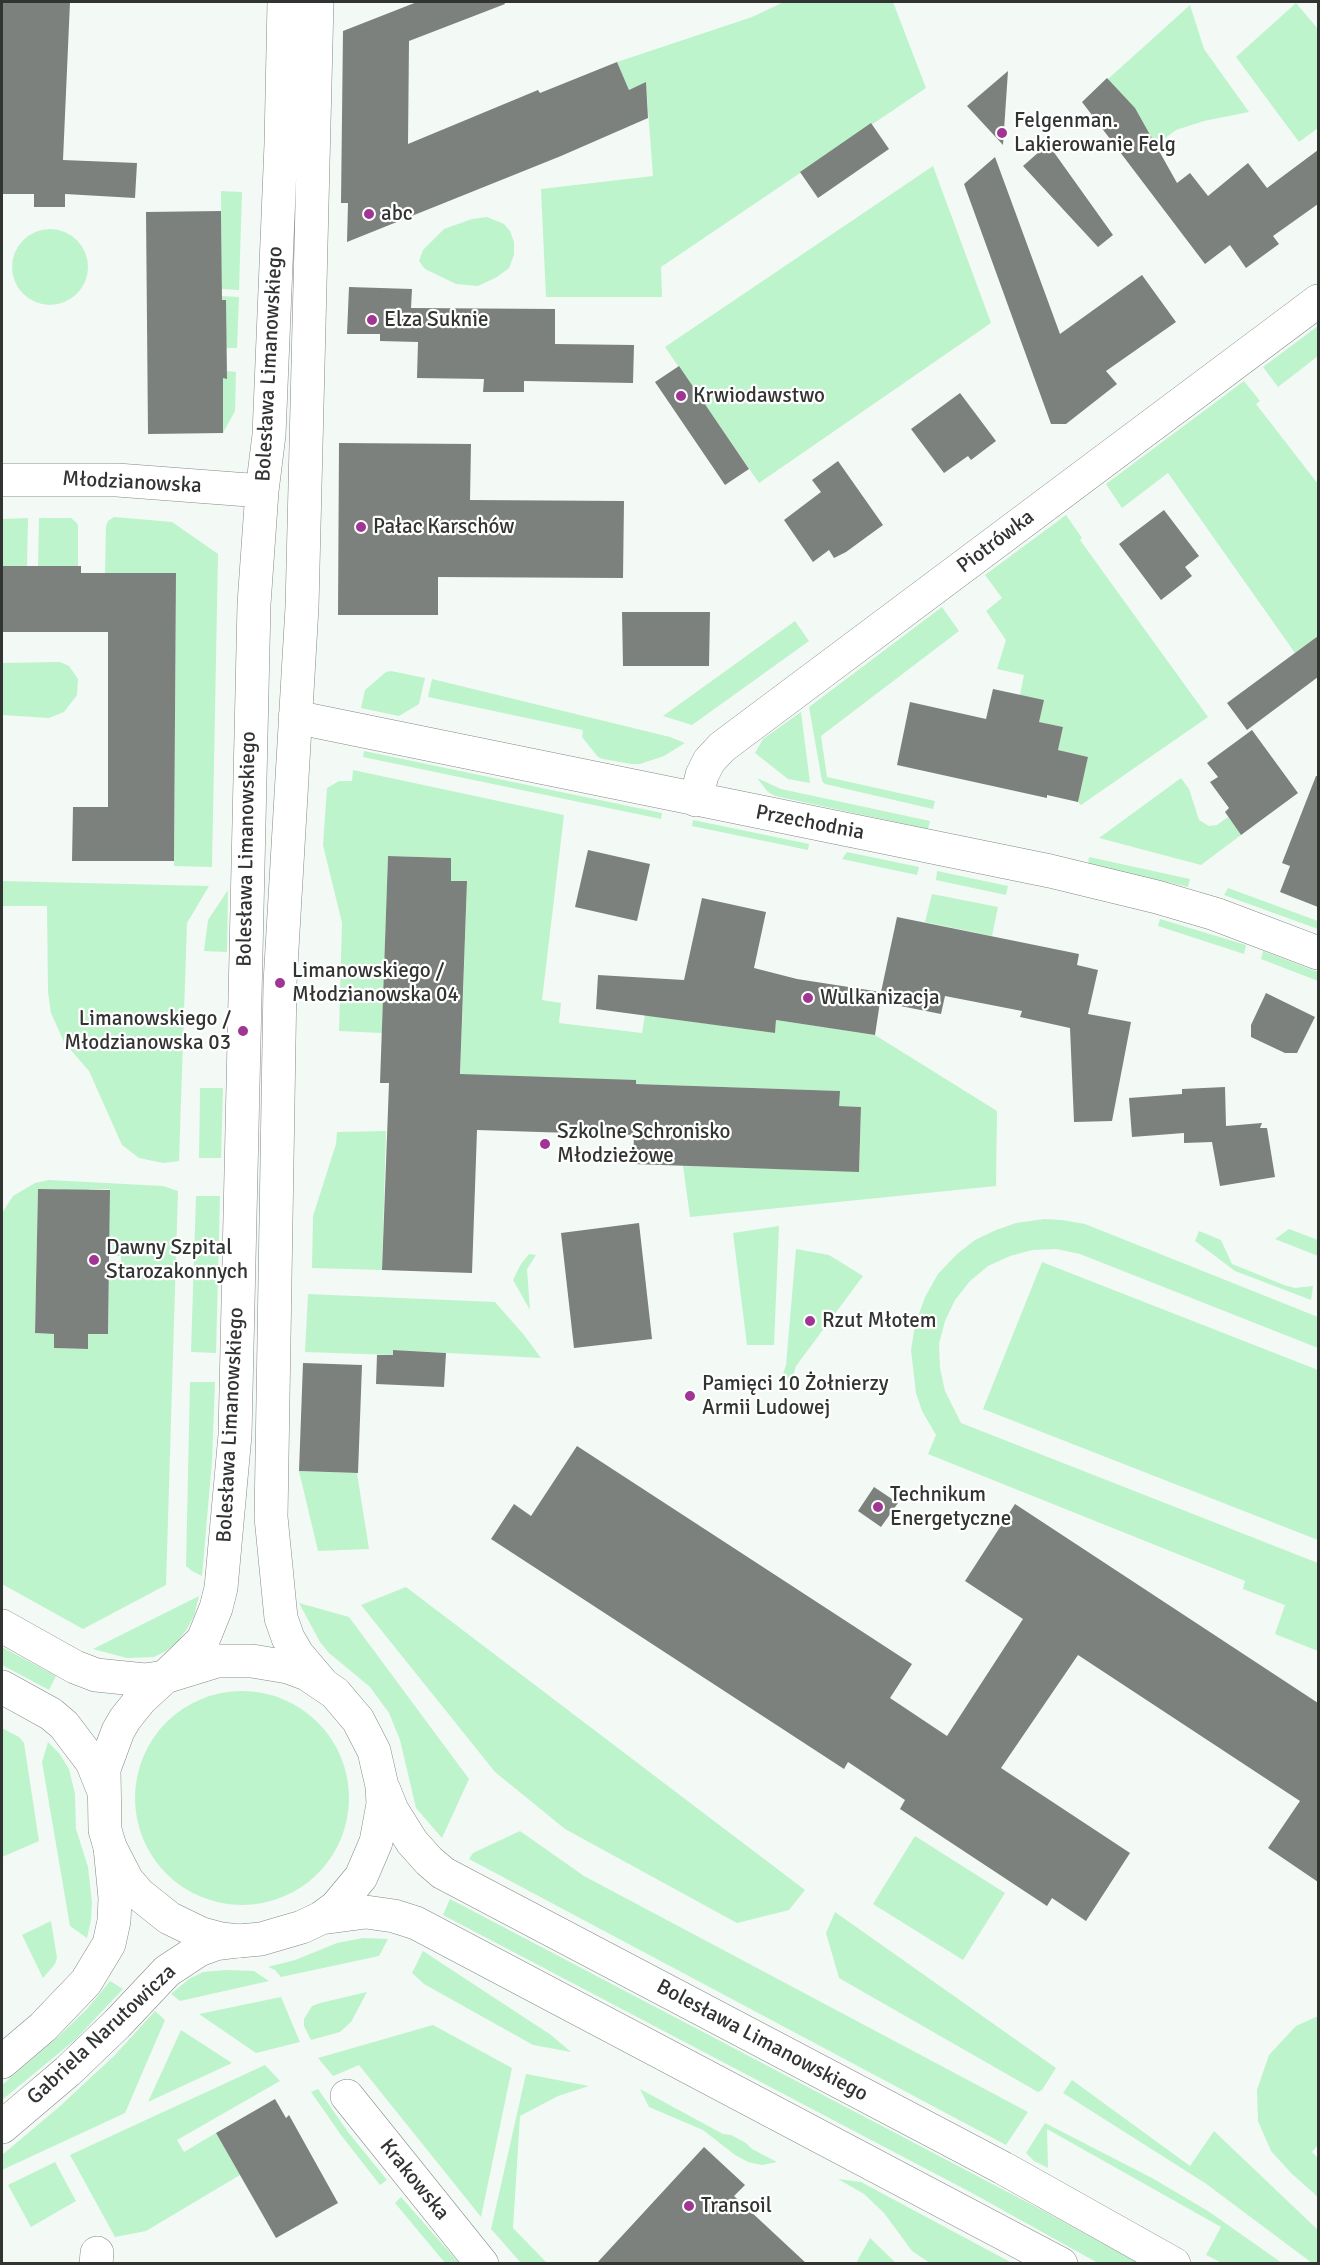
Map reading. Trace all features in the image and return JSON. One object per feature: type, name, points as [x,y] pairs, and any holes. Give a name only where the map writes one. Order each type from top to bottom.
[{"type":"street","name":"Bolesława Limanowskiego","points":[[104,1792],[104,1769],[118,1731],[135,1706],[203,1640],[216,1608],[221,1588],[235,1435],[254,604],[262,491],[269,435],[274,343],[284,2]]},
{"type":"street","name":"Bolesława Limanowskiego","points":[[317,2],[302,607],[280,983],[271,1517],[280,1618],[298,1655],[321,1682]]},
{"type":"street","name":"Piotrówka","points":[[696,800],[702,775],[709,761],[722,747],[1318,301]]},
{"type":"street","name":"Młodzianowska","points":[[2,480],[117,480],[262,491]]},
{"type":"street","name":"Przechodnia","points":[[295,717],[1050,871],[1215,914],[1318,953]]},
{"type":"street","points":[[2,1626],[96,1675],[134,1680],[165,1677],[230,1659],[288,1667],[321,1682],[347,1706],[367,1735],[379,1768],[382,1785],[381,1824],[369,1860],[350,1892],[336,1907],[321,1918]]},
{"type":"street","points":[[2,1687],[51,1714],[64,1725],[92,1762],[104,1792],[105,1830],[110,1847],[115,1898],[114,1921],[109,1944],[86,1982],[43,2027],[2,2062]]},
{"type":"street","name":"Bolesława Limanowskiego","points":[[382,1785],[392,1810],[412,1842],[443,1873],[1003,2168],[1174,2264]]},
{"type":"street","points":[[110,1847],[127,1880],[139,1894],[169,1918],[202,1934],[239,1941]]},
{"type":"street","points":[[321,1918],[366,1912],[394,1916],[416,1923],[1061,2264]]},
{"type":"street","name":"Gabriela Narutowicza","points":[[2,2127],[68,2071],[167,1971],[199,1950],[214,1944],[282,1934],[321,1918]]},
{"type":"street","name":"Krakowska","points":[[347,2096],[482,2264]]},
{"type":"green space","points":[[784,2],[893,2],[926,88],[661,267],[662,297],[546,297],[541,189],[653,176],[646,83],[629,90],[617,62],[752,17]]},
{"type":"green space","points":[[1296,3],[1318,29],[1318,128],[1299,142],[1236,57]]},
{"type":"green space","points":[[1190,5],[1204,49],[1249,112],[1204,121],[1176,130],[1156,145],[1108,79]]},
{"type":"green space","points":[[933,166],[991,323],[759,483],[665,347]]},
{"type":"green space","points":[[221,191],[242,192],[239,290],[222,289]]},
{"type":"green space","points":[[487,217],[504,224],[510,231],[514,242],[514,255],[509,268],[497,277],[478,286],[456,284],[425,269],[419,261],[423,250],[444,229],[472,219]]},
{"type":"green space","points":[[50,229],[64,232],[77,240],[85,253],[88,267],[85,281],[77,294],[64,302],[50,305],[36,302],[23,294],[15,281],[12,267],[15,253],[23,240],[36,232]]},
{"type":"green space","points":[[222,296],[239,297],[237,348],[222,348],[226,300],[222,300]]},
{"type":"green space","points":[[1318,326],[1318,356],[1278,387],[1263,367]]},
{"type":"green space","points":[[227,371],[236,372],[235,411],[223,433],[223,378],[226,378]]},
{"type":"green space","points":[[1244,381],[1260,401],[1256,404],[1318,484],[1318,636],[1295,653],[1168,473],[1122,508],[1106,484]]},
{"type":"green space","points":[[1066,515],[1082,538],[1080,540],[1208,717],[1081,805],[1078,802],[1088,757],[1058,750],[1063,727],[1039,722],[1020,695],[1024,675],[997,669],[1006,640],[986,611],[1002,598],[985,575]]},
{"type":"green space","points":[[114,517],[172,522],[218,554],[212,867],[174,866],[176,573],[105,573],[106,526],[108,521]]},
{"type":"green space","points":[[28,518],[27,566],[2,566],[2,519]]},
{"type":"green space","points":[[39,518],[71,518],[77,523],[78,566],[38,566]]},
{"type":"green space","points":[[942,607],[959,631],[821,736],[827,777],[935,801],[933,809],[825,784],[822,781],[809,707]]},
{"type":"green space","points":[[795,621],[809,641],[692,725],[663,716]]},
{"type":"green space","points":[[60,662],[69,666],[78,679],[77,695],[64,712],[49,718],[2,715],[2,663]]},
{"type":"green space","points":[[386,672],[425,678],[419,704],[399,716],[361,708],[365,690]]},
{"type":"green space","points":[[432,679],[670,737],[685,743],[664,756],[640,764],[603,759],[598,757],[582,737],[583,730],[428,697]]},
{"type":"green space","points":[[801,712],[810,783],[788,779],[755,753],[763,739]]},
{"type":"green space","points":[[364,751],[662,813],[661,819],[363,757]]},
{"type":"green space","points":[[353,770],[564,815],[542,1000],[561,1003],[559,1023],[642,1033],[645,1015],[775,1033],[776,1020],[875,1035],[997,1111],[996,1186],[690,1217],[683,1166],[859,1171],[861,1107],[839,1106],[839,1091],[636,1084],[460,1083],[467,881],[451,881],[451,858],[388,856],[382,1033],[339,1031],[342,923],[323,845],[327,788],[339,781],[352,781]]},
{"type":"green space","points":[[757,778],[781,789],[930,821],[928,829],[775,796],[768,792]]},
{"type":"green space","points":[[1181,778],[1189,789],[1199,820],[1209,826],[1217,825],[1228,817],[1241,835],[1201,865],[1099,838]]},
{"type":"green space","points":[[693,820],[809,844],[808,850],[692,826]]},
{"type":"green space","points":[[847,852],[919,867],[917,875],[842,859]]},
{"type":"green space","points":[[1089,857],[1190,879],[1188,887],[1088,864]]},
{"type":"green space","points":[[937,871],[1008,886],[1006,895],[936,880]]},
{"type":"green space","points":[[2,881],[209,886],[187,923],[179,1161],[163,1163],[139,1158],[122,1145],[89,1071],[64,1042],[51,1013],[48,992],[47,906],[2,906]]},
{"type":"green space","points":[[1228,888],[1318,921],[1318,929],[1224,895]]},
{"type":"green space","points":[[228,890],[227,952],[204,951],[208,920]]},
{"type":"green space","points":[[932,894],[998,907],[992,936],[925,922]]},
{"type":"green space","points":[[1160,919],[1246,945],[1244,954],[1158,926]]},
{"type":"green space","points":[[1263,951],[1318,972],[1318,981],[1261,959]]},
{"type":"green space","points":[[200,1088],[223,1088],[221,1158],[199,1158]]},
{"type":"green space","points":[[386,1131],[382,1270],[312,1268],[313,1216],[336,1144],[337,1132]]},
{"type":"green space","points":[[49,1180],[163,1186],[178,1191],[166,1585],[83,1629],[2,1584],[2,1213],[13,1196],[35,1183]],"holes":[[[38,1189],[61,1189],[61,1206],[88,1206],[89,1189],[110,1189],[109,1255],[121,1256],[121,1270],[109,1271],[108,1334],[88,1334],[87,1349],[54,1348],[54,1334],[35,1333]]]},
{"type":"green space","points":[[196,1196],[220,1196],[216,1353],[191,1352]]},
{"type":"green space","points":[[1044,1219],[1085,1224],[1318,1317],[1318,1348],[1080,1254],[1056,1249],[1032,1250],[1010,1256],[988,1266],[970,1281],[955,1300],[945,1321],[939,1344],[940,1368],[945,1391],[961,1423],[1318,1563],[1318,1651],[1275,1634],[1285,1605],[1243,1589],[1245,1581],[928,1454],[936,1435],[922,1411],[916,1393],[911,1350],[915,1325],[925,1297],[938,1274],[957,1254],[975,1240],[1016,1223]]},
{"type":"green space","points":[[779,1226],[774,1345],[747,1345],[733,1233]]},
{"type":"green space","points":[[1289,1229],[1318,1240],[1318,1256],[1275,1239]]},
{"type":"green space","points":[[1199,1231],[1221,1240],[1232,1264],[1295,1288],[1313,1286],[1311,1300],[1235,1271],[1195,1241]]},
{"type":"green space","name":"Rzut Młotem","points":[[796,1249],[829,1255],[863,1276],[796,1366],[792,1379],[782,1377],[786,1365]]},
{"type":"green space","points":[[529,1254],[536,1255],[527,1269],[530,1310],[513,1280]]},
{"type":"green space","points":[[1042,1262],[1318,1370],[1318,1540],[983,1409]]},
{"type":"green space","points":[[308,1294],[495,1302],[541,1358],[394,1350],[393,1355],[305,1352]]},
{"type":"green space","points":[[190,1382],[215,1382],[212,1461],[202,1576],[186,1566]]},
{"type":"green space","points":[[299,1471],[357,1473],[369,1549],[318,1551]]},
{"type":"green space","points":[[406,1587],[805,1890],[789,1910],[737,1923],[565,1829],[495,1772],[361,1605]]},
{"type":"green space","points":[[199,1596],[194,1616],[187,1629],[177,1642],[154,1657],[127,1658],[93,1649]]},
{"type":"green space","points":[[299,1603],[349,1617],[469,1779],[442,1838],[416,1808],[400,1740],[389,1713],[370,1687],[329,1653],[320,1642]]},
{"type":"green space","points":[[2,1647],[56,1676],[49,1690],[2,1665]]},
{"type":"green space","points":[[242,1691],[263,1693],[283,1699],[318,1722],[341,1757],[347,1777],[349,1798],[347,1819],[341,1839],[318,1874],[283,1897],[263,1903],[242,1905],[221,1903],[201,1897],[166,1874],[143,1839],[137,1819],[135,1798],[137,1777],[143,1757],[166,1722],[201,1699],[221,1693]]},
{"type":"green space","points":[[2,1728],[19,1737],[24,1743],[39,1841],[2,1857]]},
{"type":"green space","points":[[48,1742],[59,1753],[69,1769],[75,1794],[76,1829],[88,1867],[92,1902],[87,1938],[70,1926],[42,1762]]},
{"type":"green space","points":[[520,1831],[584,1876],[1028,2112],[1006,2145],[469,1859],[473,1853]]},
{"type":"green space","points":[[915,1836],[1005,1893],[963,1960],[873,1904]]},
{"type":"green space","points":[[450,1899],[1040,2209],[1138,2263],[1098,2263],[972,2193],[443,1915]]},
{"type":"green space","points":[[835,1912],[1056,2068],[1042,2090],[1038,2092],[839,1978],[826,1933]]},
{"type":"green space","points":[[51,1921],[57,1958],[55,1964],[43,1978],[22,1935]]},
{"type":"green space","points":[[363,1938],[388,1939],[379,1956],[281,1977],[275,1970],[268,1967],[295,1960],[337,1943]]},
{"type":"green space","points":[[423,1951],[551,2035],[571,2052],[533,2045],[424,1984],[412,1973]]},
{"type":"green space","points":[[254,1971],[269,1981],[180,2001],[171,1994],[189,1979],[203,1972]]},
{"type":"green space","points":[[110,1981],[123,1989],[76,2039],[2,2100],[2,2085],[59,2036],[87,2009]]},
{"type":"green space","points":[[367,1992],[351,2022],[340,2032],[311,2040],[304,2026],[304,2019],[312,2006]]},
{"type":"green space","points":[[281,1997],[300,2042],[256,2053],[199,2014]]},
{"type":"green space","points":[[155,2011],[165,2020],[125,2113],[2,2170],[2,2155],[114,2056]]},
{"type":"green space","points":[[1318,2016],[1318,2145],[1312,2152],[1318,2158],[1318,2197],[1271,2151],[1258,2121],[1257,2090],[1269,2055],[1296,2026]]},
{"type":"green space","points":[[433,2025],[512,2068],[481,2217],[359,2065],[333,2076],[318,2058]]},
{"type":"green space","points":[[181,2030],[232,2063],[148,2102]]},
{"type":"green space","points":[[265,2065],[280,2081],[177,2140],[184,2152],[216,2133],[240,2175],[146,2231],[115,2237],[70,2155]]},
{"type":"green space","points":[[526,2074],[589,2086],[558,2096],[520,2116],[513,2228],[547,2263],[521,2263],[491,2229]]},
{"type":"green space","points":[[1072,2080],[1190,2166],[1214,2131],[1318,2230],[1318,2263],[1312,2263],[1205,2183],[1063,2093]]},
{"type":"green space","points":[[318,2089],[348,2132],[387,2180],[380,2185],[311,2092]]},
{"type":"green space","points":[[640,2089],[723,2134],[731,2135],[777,2162],[762,2165],[748,2162],[735,2155],[703,2130],[649,2107]]},
{"type":"green space","points":[[1045,2123],[1152,2178],[1208,2211],[1282,2263],[1222,2263],[1206,2255],[1221,2227],[1047,2129],[1048,2168],[1034,2161],[1026,2153]]},
{"type":"green space","points":[[55,2162],[76,2201],[31,2227],[8,2185]]},
{"type":"green space","points":[[838,2179],[861,2182],[1012,2263],[930,2263],[912,2251],[884,2213],[864,2194]]},
{"type":"green space","points":[[401,2197],[459,2263],[445,2263],[395,2203]]},
{"type":"green space","points":[[870,2238],[896,2263],[856,2263]]},
{"type":"building","points":[[2,2],[70,2],[63,160],[137,163],[135,198],[65,194],[65,207],[34,207],[34,194],[2,194]]},
{"type":"building","points":[[417,2],[504,2],[505,4],[409,41],[408,144],[538,90],[540,93],[617,62],[629,90],[646,82],[648,118],[561,156],[347,242],[348,203],[341,203],[343,31]]},
{"type":"building","points":[[1008,71],[1003,145],[967,106]]},
{"type":"building","points":[[1107,78],[1135,108],[1177,183],[1190,173],[1208,196],[1248,163],[1267,188],[1318,150],[1318,204],[1273,236],[1279,244],[1246,268],[1230,245],[1205,264],[1082,102]]},
{"type":"building","points":[[871,123],[889,149],[818,198],[800,172]]},
{"type":"building","points":[[1048,144],[1113,235],[1098,247],[1023,166]]},
{"type":"building","points":[[995,157],[1060,334],[1142,275],[1176,322],[1106,371],[1117,384],[1066,424],[1051,424],[964,184]]},
{"type":"building","points":[[221,211],[222,300],[226,300],[227,379],[223,378],[223,433],[148,434],[146,212]]},
{"type":"building","points":[[349,287],[412,289],[411,308],[555,309],[555,344],[634,345],[633,383],[524,381],[524,392],[483,392],[484,379],[417,378],[418,342],[380,341],[380,334],[347,334]]},
{"type":"building","points":[[679,366],[749,469],[725,485],[655,382]]},
{"type":"building","points":[[960,393],[996,441],[971,460],[968,456],[944,473],[911,429]]},
{"type":"building","points":[[339,443],[471,444],[470,500],[624,501],[623,578],[438,577],[438,615],[338,615]]},
{"type":"building","points":[[838,461],[883,525],[846,552],[834,558],[829,550],[813,562],[784,520],[821,492],[812,480]]},
{"type":"building","points":[[1164,510],[1199,556],[1185,567],[1192,576],[1161,600],[1119,544]]},
{"type":"building","points":[[2,566],[81,566],[81,573],[176,573],[174,861],[72,861],[73,807],[108,807],[108,632],[2,632]]},
{"type":"building","points":[[622,612],[710,612],[709,666],[623,666]]},
{"type":"building","points":[[1318,636],[1318,677],[1247,730],[1227,703]]},
{"type":"building","points":[[993,689],[1044,700],[1039,722],[1063,727],[1058,750],[1088,757],[1078,802],[1047,795],[1047,798],[897,765],[910,702],[986,719]]},
{"type":"building","points":[[1252,730],[1298,793],[1241,835],[1225,812],[1229,808],[1210,782],[1218,777],[1207,763]]},
{"type":"building","points":[[1316,776],[1318,776],[1318,907],[1280,892],[1290,866],[1282,863]]},
{"type":"building","points":[[588,850],[650,864],[637,921],[575,907]]},
{"type":"building","points":[[388,856],[451,858],[451,881],[467,881],[460,1074],[636,1080],[636,1084],[840,1091],[839,1106],[861,1107],[859,1172],[633,1164],[634,1135],[477,1130],[472,1273],[382,1270],[389,1083],[380,1083]]},
{"type":"building","points":[[702,898],[766,912],[754,968],[797,979],[881,992],[897,917],[1079,954],[1077,965],[1098,970],[1088,1014],[1131,1022],[1112,1121],[1074,1122],[1070,1028],[1020,1017],[1022,1011],[945,996],[941,1014],[880,1002],[875,1035],[776,1020],[775,1033],[596,1009],[598,975],[684,980]]},
{"type":"building","points":[[1266,993],[1315,1017],[1297,1053],[1285,1053],[1251,1037],[1251,1025]]},
{"type":"building","points":[[1225,1087],[1226,1126],[1262,1123],[1260,1128],[1267,1128],[1275,1177],[1220,1186],[1212,1142],[1184,1143],[1184,1133],[1132,1137],[1129,1098],[1182,1094],[1182,1089]]},
{"type":"building","points":[[38,1189],[110,1190],[108,1334],[88,1334],[88,1349],[54,1348],[54,1334],[35,1333]]},
{"type":"building","points":[[639,1223],[652,1339],[574,1348],[561,1233]]},
{"type":"building","points":[[393,1350],[446,1353],[444,1387],[376,1384],[377,1355],[393,1355]]},
{"type":"building","points":[[303,1363],[362,1365],[358,1473],[299,1471]]},
{"type":"building","points":[[577,1446],[912,1664],[890,1698],[947,1736],[1023,1619],[965,1581],[1015,1504],[1318,1703],[1318,1882],[1268,1848],[1300,1801],[1078,1655],[1001,1768],[1130,1853],[1086,1921],[1052,1898],[1047,1906],[900,1809],[905,1800],[848,1762],[844,1769],[491,1539],[514,1504],[531,1516]]},
{"type":"building","name":"Technikum Energetyczne","points":[[874,1487],[898,1503],[881,1527],[858,1511]]},
{"type":"building","points":[[275,2099],[286,2118],[289,2115],[338,2203],[276,2238],[216,2133]]},
{"type":"building","points":[[704,2147],[745,2185],[734,2196],[807,2264],[596,2264]]},
{"type":"place","name":"Felgenman. Lakierowanie Felg","points":[[1002,133]]},
{"type":"place","name":"abc","points":[[369,214]]},
{"type":"place","name":"Elza Suknie","points":[[372,320]]},
{"type":"place","name":"Krwiodawstwo","points":[[681,396]]},
{"type":"place","name":"Pałac Karschów","points":[[361,527]]},
{"type":"place","name":"Limanowskiego / Młodzianowska 04","points":[[280,983]]},
{"type":"place","name":"Wulkanizacja","points":[[808,998]]},
{"type":"place","name":"Limanowskiego / Młodzianowska 03","points":[[243,1031]]},
{"type":"place","name":"Szkolne Schronisko Młodzieżowe","points":[[545,1144]]},
{"type":"place","name":"Dawny Szpital Starozakonnych","points":[[94,1260]]},
{"type":"place","name":"Rzut Młotem","points":[[810,1321]]},
{"type":"place","name":"Pamięci 10 Żołnierzy Armii Ludowej","points":[[690,1396]]},
{"type":"place","name":"Technikum Energetyczne","points":[[878,1507]]},
{"type":"place","name":"Transoil","points":[[689,2206]]}]
